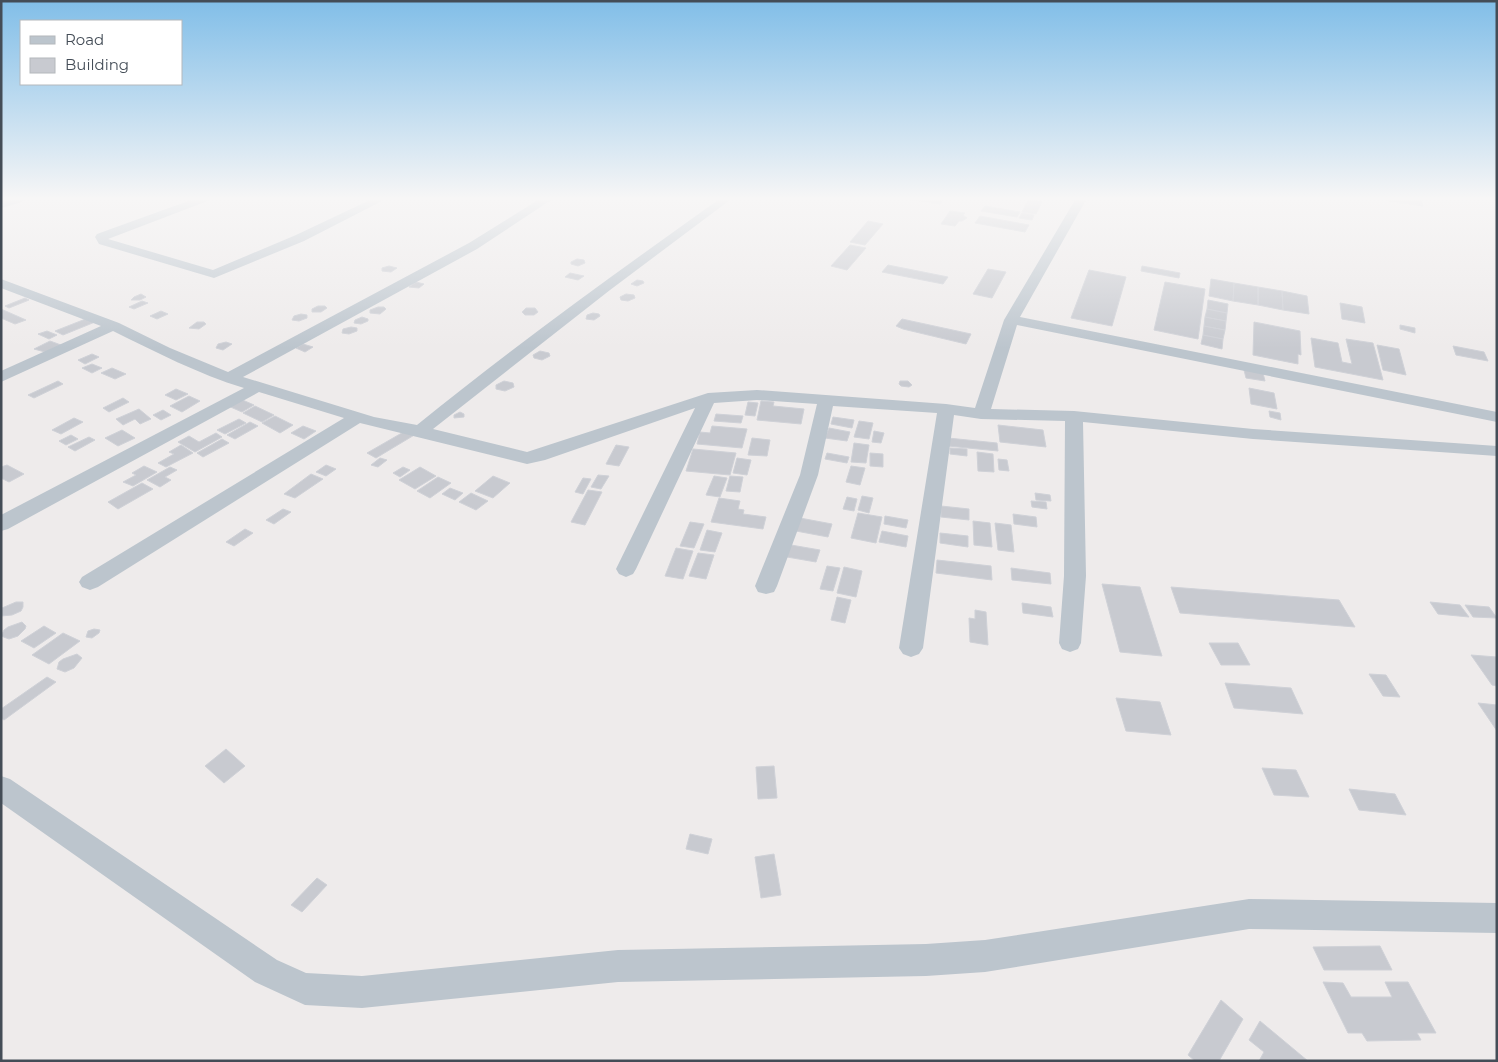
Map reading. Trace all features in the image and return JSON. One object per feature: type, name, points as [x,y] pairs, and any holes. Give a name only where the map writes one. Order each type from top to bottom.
[{"type":"street","points":[[134,250],[214,274],[272,250]]},
{"type":"street","points":[[229,378],[466,250]]},
{"type":"street","points":[[420,431],[605,287],[657,250]]},
{"type":"street","points":[[981,414],[1011,320],[1052,250]]},
{"type":"street","points":[[1,283],[114,326],[165,351],[229,378],[371,421],[420,431],[516,456],[539,456],[708,398],[757,395],[946,409],[981,414],[1074,416],[1253,434],[1497,451]]},
{"type":"street","points":[[1,300],[24,291]]},
{"type":"street","points":[[1011,320],[1497,417]]},
{"type":"street","points":[[1,377],[81,339],[114,326]]},
{"type":"street","points":[[1,524],[259,386]]},
{"type":"street","points":[[626,569],[672,477],[708,398]]},
{"type":"street","points":[[766,586],[808,475],[826,401]]},
{"type":"street","points":[[911,648],[946,409]]},
{"type":"street","points":[[90,582],[358,416]]},
{"type":"street","points":[[1070,643],[1075,576],[1074,416]]},
{"type":"street","points":[[1,788],[266,971],[305,989],[362,992],[618,966],[926,960],[985,956],[1249,914],[1497,918]]},
{"type":"building","points":[[846,250],[865,250],[847,270],[831,266]]},
{"type":"building","points":[[577,259],[584,260],[585,263],[578,266],[571,264],[571,262]]},
{"type":"building","points":[[888,265],[948,277],[943,284],[882,272]]},
{"type":"building","points":[[389,266],[397,268],[391,272],[382,271],[382,268]]},
{"type":"building","points":[[1142,266],[1180,273],[1179,278],[1141,271]]},
{"type":"building","points":[[988,269],[1006,272],[992,298],[973,294]]},
{"type":"building","points":[[1089,270],[1126,277],[1112,326],[1071,318]]},
{"type":"building","points":[[570,273],[584,276],[578,280],[565,277]]},
{"type":"building","points":[[1211,279],[1234,283],[1233,301],[1209,296]]},
{"type":"building","points":[[637,280],[644,283],[637,286],[631,284]]},
{"type":"building","points":[[416,282],[424,284],[419,288],[409,287]]},
{"type":"building","points":[[1165,282],[1205,289],[1198,339],[1154,330]]},
{"type":"building","points":[[1234,283],[1258,287],[1258,305],[1233,301]]},
{"type":"building","points":[[1258,287],[1282,291],[1283,310],[1258,305]]},
{"type":"building","points":[[1282,291],[1307,296],[1309,314],[1283,310]]},
{"type":"building","points":[[141,294],[146,297],[140,300],[131,300],[134,297]]},
{"type":"building","points":[[626,294],[634,295],[635,298],[628,301],[621,300],[620,297]]},
{"type":"building","points":[[25,298],[29,300],[9,308],[5,306]]},
{"type":"building","points":[[1208,300],[1228,304],[1227,313],[1207,309]]},
{"type":"building","points":[[142,301],[148,303],[134,309],[129,307]]},
{"type":"building","points":[[1340,303],[1362,307],[1365,323],[1342,319]]},
{"type":"building","points":[[318,306],[325,306],[327,308],[321,312],[312,312],[312,309]]},
{"type":"building","points":[[378,307],[386,309],[380,314],[370,313],[370,310]]},
{"type":"building","points":[[526,308],[535,308],[538,312],[534,315],[525,315],[522,312]]},
{"type":"building","points":[[1,309],[26,320],[15,324],[1,318]]},
{"type":"building","points":[[1207,309],[1227,313],[1226,321],[1205,317]]},
{"type":"building","points":[[161,311],[168,314],[157,319],[150,316]]},
{"type":"building","points":[[593,313],[600,316],[594,320],[586,319],[587,315]]},
{"type":"building","points":[[307,315],[307,318],[299,321],[292,320],[294,316]]},
{"type":"building","points":[[362,317],[368,319],[368,321],[361,324],[354,323],[355,320]]},
{"type":"building","points":[[1205,317],[1226,321],[1225,330],[1204,326]]},
{"type":"building","points":[[88,318],[95,322],[63,335],[55,331]]},
{"type":"building","points":[[902,319],[971,334],[966,344],[896,326]]},
{"type":"building","points":[[197,322],[204,322],[206,324],[199,329],[189,328]]},
{"type":"building","points":[[1254,322],[1300,331],[1301,355],[1298,354],[1298,364],[1253,355]]},
{"type":"building","points":[[1400,325],[1415,328],[1415,333],[1400,329]]},
{"type":"building","points":[[1204,326],[1225,330],[1223,339],[1203,335]]},
{"type":"building","points":[[357,328],[357,331],[349,334],[342,333],[343,329]]},
{"type":"building","points":[[47,331],[57,335],[49,339],[38,334]]},
{"type":"building","points":[[1203,335],[1223,339],[1222,349],[1201,344]]},
{"type":"building","points":[[1311,338],[1338,343],[1342,362],[1352,364],[1346,339],[1373,343],[1383,380],[1315,367]]},
{"type":"building","points":[[50,341],[61,345],[45,352],[34,349]]},
{"type":"building","points":[[226,342],[232,344],[223,350],[216,348],[218,344]]},
{"type":"building","points":[[303,344],[313,347],[305,352],[296,348]]},
{"type":"building","points":[[1377,345],[1399,349],[1406,375],[1383,370]]},
{"type":"building","points":[[1453,346],[1484,352],[1488,361],[1456,355]]},
{"type":"building","points":[[540,351],[549,353],[550,356],[542,360],[534,358],[533,355]]},
{"type":"building","points":[[92,354],[99,357],[85,364],[78,360]]},
{"type":"building","points":[[92,364],[102,368],[92,373],[82,368]]},
{"type":"building","points":[[112,368],[126,374],[115,379],[101,373]]},
{"type":"building","points":[[1244,370],[1263,373],[1265,381],[1246,378]]},
{"type":"building","points":[[58,381],[63,384],[34,398],[28,395]]},
{"type":"building","points":[[504,381],[513,383],[514,387],[505,391],[496,389],[496,385]]},
{"type":"building","points":[[900,381],[908,381],[912,385],[909,387],[901,386],[899,384]]},
{"type":"building","points":[[1249,388],[1274,393],[1277,409],[1251,404]]},
{"type":"building","points":[[176,389],[188,394],[176,400],[165,395]]},
{"type":"building","points":[[189,396],[200,401],[182,412],[170,406]]},
{"type":"building","points":[[123,398],[129,402],[109,412],[103,408]]},
{"type":"building","points":[[238,398],[254,405],[242,412],[226,405]]},
{"type":"building","points":[[761,401],[774,402],[773,406],[804,409],[801,424],[757,420]]},
{"type":"building","points":[[748,402],[758,403],[755,416],[745,415]]},
{"type":"building","points":[[255,406],[274,415],[262,422],[243,413]]},
{"type":"building","points":[[139,409],[151,419],[140,424],[135,419],[123,425],[116,419]]},
{"type":"building","points":[[163,410],[171,415],[161,420],[153,415]]},
{"type":"building","points":[[1269,411],[1280,413],[1281,420],[1270,417]]},
{"type":"building","points":[[460,412],[464,414],[464,417],[454,418],[454,415]]},
{"type":"building","points":[[716,414],[743,416],[741,423],[714,421]]},
{"type":"building","points":[[275,416],[293,425],[280,433],[262,423]]},
{"type":"building","points":[[833,417],[854,420],[852,428],[831,424]]},
{"type":"building","points":[[74,418],[83,422],[61,434],[52,430]]},
{"type":"building","points":[[239,419],[246,423],[225,434],[217,430]]},
{"type":"building","points":[[859,421],[873,423],[869,439],[854,437]]},
{"type":"building","points":[[250,422],[258,426],[235,439],[227,435]]},
{"type":"building","points":[[998,425],[1043,430],[1046,447],[1000,442]]},
{"type":"building","points":[[303,426],[316,431],[304,439],[291,433]]},
{"type":"building","points":[[712,426],[747,429],[742,448],[697,444],[700,432],[710,433]]},
{"type":"building","points":[[829,428],[850,432],[847,441],[825,438]]},
{"type":"building","points":[[122,430],[135,438],[118,446],[105,438]]},
{"type":"building","points":[[407,430],[416,434],[376,458],[367,453]]},
{"type":"building","points":[[874,431],[884,433],[881,443],[872,442]]},
{"type":"building","points":[[216,433],[222,437],[195,452],[178,442],[189,436],[199,442]]},
{"type":"building","points":[[71,435],[78,439],[66,445],[59,441]]},
{"type":"building","points":[[89,437],[95,440],[75,451],[68,447]]},
{"type":"building","points":[[752,438],[770,440],[767,456],[748,455]]},
{"type":"building","points":[[948,438],[997,443],[998,451],[948,446]]},
{"type":"building","points":[[222,439],[229,443],[203,457],[197,453]]},
{"type":"building","points":[[854,443],[869,445],[866,463],[851,462]]},
{"type":"building","points":[[181,445],[193,453],[166,467],[158,463],[174,454],[169,452]]},
{"type":"building","points":[[616,445],[629,447],[619,466],[606,464]]},
{"type":"building","points":[[950,448],[967,449],[967,456],[950,454]]},
{"type":"building","points":[[693,449],[736,453],[730,475],[686,471]]},
{"type":"building","points":[[977,452],[993,454],[994,472],[978,471]]},
{"type":"building","points":[[827,453],[849,457],[847,463],[825,459]]},
{"type":"building","points":[[870,453],[883,454],[883,467],[870,466]]},
{"type":"building","points":[[380,458],[387,460],[378,467],[371,465]]},
{"type":"building","points":[[737,458],[751,460],[747,475],[733,473]]},
{"type":"building","points":[[998,459],[1007,460],[1009,471],[999,470]]},
{"type":"building","points":[[7,465],[24,474],[9,482],[1,478],[1,467]]},
{"type":"building","points":[[326,465],[336,469],[326,476],[316,472]]},
{"type":"building","points":[[144,466],[157,472],[133,486],[123,482],[136,475],[132,473]]},
{"type":"building","points":[[851,466],[865,468],[860,485],[846,482]]},
{"type":"building","points":[[170,467],[177,470],[165,477],[171,480],[160,487],[147,480]]},
{"type":"building","points":[[403,467],[410,470],[400,477],[393,473]]},
{"type":"building","points":[[420,467],[436,476],[415,489],[399,480]]},
{"type":"building","points":[[311,474],[323,479],[295,498],[284,494]]},
{"type":"building","points":[[598,475],[609,476],[601,489],[591,487]]},
{"type":"building","points":[[493,476],[510,483],[493,498],[475,491]]},
{"type":"building","points":[[714,476],[727,478],[720,497],[706,495]]},
{"type":"building","points":[[730,476],[743,477],[740,492],[726,491]]},
{"type":"building","points":[[438,477],[451,483],[430,498],[417,491]]},
{"type":"building","points":[[583,478],[591,479],[583,494],[575,492]]},
{"type":"building","points":[[142,483],[153,489],[118,509],[108,502]]},
{"type":"building","points":[[450,488],[463,493],[455,500],[442,494]]},
{"type":"building","points":[[588,490],[602,492],[585,525],[571,522]]},
{"type":"building","points":[[471,493],[488,501],[476,510],[459,502]]},
{"type":"building","points":[[1035,493],[1050,495],[1051,501],[1036,500]]},
{"type":"building","points":[[862,496],[873,498],[869,513],[858,510]]},
{"type":"building","points":[[847,497],[857,499],[854,511],[843,509]]},
{"type":"building","points":[[719,498],[740,501],[738,509],[744,510],[743,514],[766,517],[763,529],[711,522]]},
{"type":"building","points":[[1031,501],[1046,502],[1047,509],[1032,507]]},
{"type":"building","points":[[941,506],[969,509],[969,520],[941,517]]},
{"type":"building","points":[[283,509],[291,512],[274,524],[266,520]]},
{"type":"building","points":[[858,513],[882,517],[876,543],[851,538]]},
{"type":"building","points":[[1013,514],[1036,517],[1037,527],[1014,524]]},
{"type":"building","points":[[885,516],[908,520],[906,528],[884,524]]},
{"type":"building","points":[[800,518],[832,524],[828,537],[796,531]]},
{"type":"building","points":[[973,521],[990,523],[992,547],[974,545]]},
{"type":"building","points":[[690,522],[704,524],[694,548],[680,546]]},
{"type":"building","points":[[995,523],[1011,525],[1014,552],[998,550]]},
{"type":"building","points":[[245,529],[253,533],[234,546],[226,542]]},
{"type":"building","points":[[707,530],[722,533],[715,552],[700,550]]},
{"type":"building","points":[[882,531],[908,536],[906,547],[879,542]]},
{"type":"building","points":[[940,533],[968,536],[968,547],[940,543]]},
{"type":"building","points":[[791,545],[820,550],[816,562],[787,557]]},
{"type":"building","points":[[676,548],[693,551],[683,579],[665,576]]},
{"type":"building","points":[[698,553],[714,555],[706,579],[689,576]]},
{"type":"building","points":[[937,560],[991,566],[992,580],[936,573]]},
{"type":"building","points":[[827,566],[840,568],[833,591],[820,589]]},
{"type":"building","points":[[844,567],[862,571],[856,597],[837,593]]},
{"type":"building","points":[[1011,568],[1050,573],[1051,584],[1012,580]]},
{"type":"building","points":[[1102,584],[1140,587],[1162,656],[1120,652]]},
{"type":"building","points":[[1171,587],[1339,600],[1355,627],[1180,613]]},
{"type":"building","points":[[837,597],[851,600],[845,623],[831,620]]},
{"type":"building","points":[[16,602],[23,602],[21,611],[12,615],[1,616],[2,608]]},
{"type":"building","points":[[1430,602],[1460,605],[1469,617],[1438,614]]},
{"type":"building","points":[[1022,603],[1051,607],[1053,617],[1023,613]]},
{"type":"building","points":[[1465,605],[1489,607],[1497,618],[1473,617]]},
{"type":"building","points":[[975,610],[986,612],[988,645],[970,642],[969,618],[975,619]]},
{"type":"building","points":[[22,622],[26,626],[18,636],[9,639],[1,636],[8,627]]},
{"type":"building","points":[[44,626],[56,633],[34,648],[21,641]]},
{"type":"building","points":[[100,630],[99,633],[92,638],[86,637],[88,631]]},
{"type":"building","points":[[63,633],[80,641],[49,664],[32,655]]},
{"type":"building","points":[[1209,643],[1238,643],[1250,665],[1221,665]]},
{"type":"building","points":[[77,654],[82,658],[74,668],[65,672],[57,669],[59,662],[63,659]]},
{"type":"building","points":[[1471,655],[1497,657],[1497,686],[1492,685]]},
{"type":"building","points":[[1369,674],[1386,675],[1400,697],[1383,696]]},
{"type":"building","points":[[47,677],[56,682],[4,720],[1,718],[1,709]]},
{"type":"building","points":[[1225,683],[1291,688],[1303,714],[1234,708]]},
{"type":"building","points":[[1116,698],[1160,702],[1171,735],[1126,731]]},
{"type":"building","points":[[1478,703],[1497,705],[1497,731]]},
{"type":"building","points":[[226,749],[245,766],[224,783],[205,766]]},
{"type":"building","points":[[774,766],[777,798],[758,799],[756,767]]},
{"type":"building","points":[[1262,768],[1296,770],[1309,797],[1274,795]]},
{"type":"building","points":[[1349,789],[1395,794],[1406,815],[1359,810]]},
{"type":"building","points":[[690,834],[712,839],[708,854],[686,849]]},
{"type":"building","points":[[774,854],[781,895],[761,898],[755,857]]},
{"type":"building","points":[[317,878],[327,885],[302,912],[291,905]]},
{"type":"building","points":[[1380,946],[1392,970],[1324,970],[1313,947]]},
{"type":"building","points":[[1323,982],[1343,983],[1351,997],[1392,997],[1385,982],[1408,982],[1436,1033],[1417,1033],[1421,1040],[1367,1041],[1362,1033],[1348,1033]]},
{"type":"building","points":[[1221,1000],[1243,1019],[1219,1061],[1195,1061],[1188,1055]]},
{"type":"building","points":[[1260,1021],[1308,1061],[1259,1061],[1264,1052],[1249,1040]]}]
